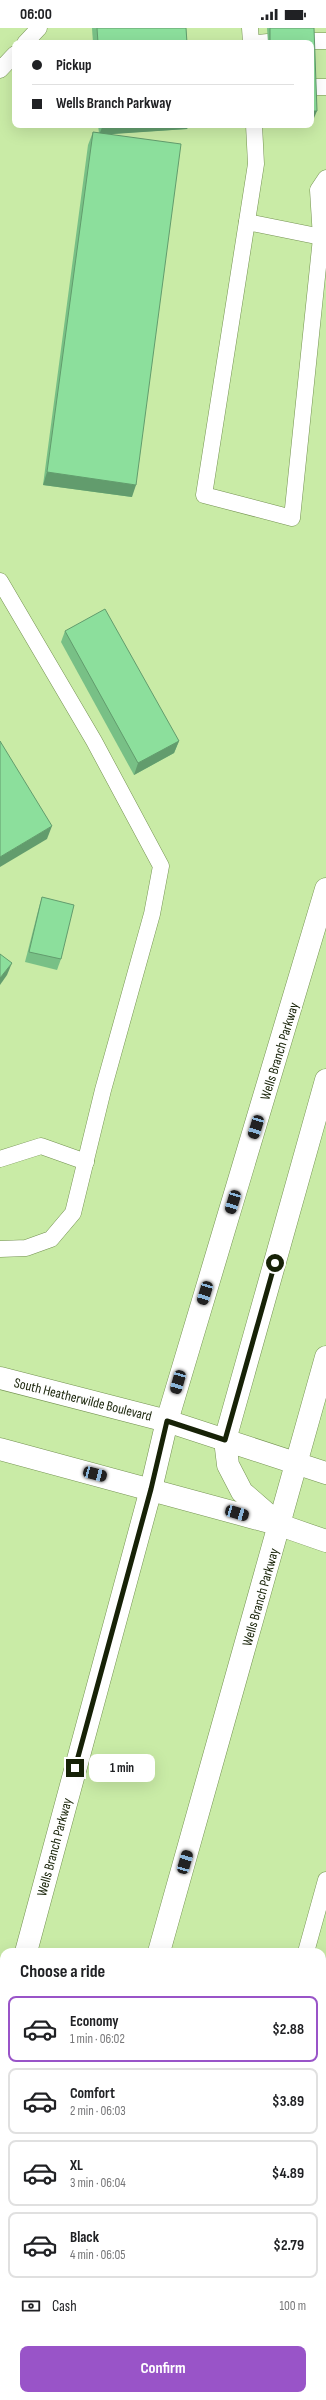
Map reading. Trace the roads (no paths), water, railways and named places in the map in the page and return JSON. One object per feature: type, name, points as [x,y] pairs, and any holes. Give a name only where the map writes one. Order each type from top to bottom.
[{"type":"main road","name":"Wells Branch Parkway","points":[[27,1948],[151,1489],[167,1421],[311,945],[326,889]]},
{"type":"main road","points":[[280,1525],[242,1492],[228,1465],[225,1440],[326,1080]]},
{"type":"main road","name":"Wells Branch Parkway","points":[[160,1948],[326,1357]]},
{"type":"main road","name":"South Heatherwilde Boulevard","points":[[0,1378],[167,1421],[326,1473]]},
{"type":"main road","points":[[0,1449],[280,1525],[326,1541]]},
{"type":"lane","points":[[29,40],[39,28]]},
{"type":"lane","points":[[250,28],[251,40]]},
{"type":"lane","points":[[0,70],[12,57]]},
{"type":"lane","points":[[254,128],[256,164],[204,495],[292,518],[323,238],[318,190],[326,178]]},
{"type":"lane","points":[[246,222],[323,238]]},
{"type":"lane","points":[[0,581],[94,741],[160,866],[152,914],[73,1213],[51,1239],[26,1248],[0,1249]]},
{"type":"lane","points":[[0,1159],[41,1146],[86,1162]]},
{"type":"lane","points":[[308,1948],[320,1922],[326,1880]]}]
